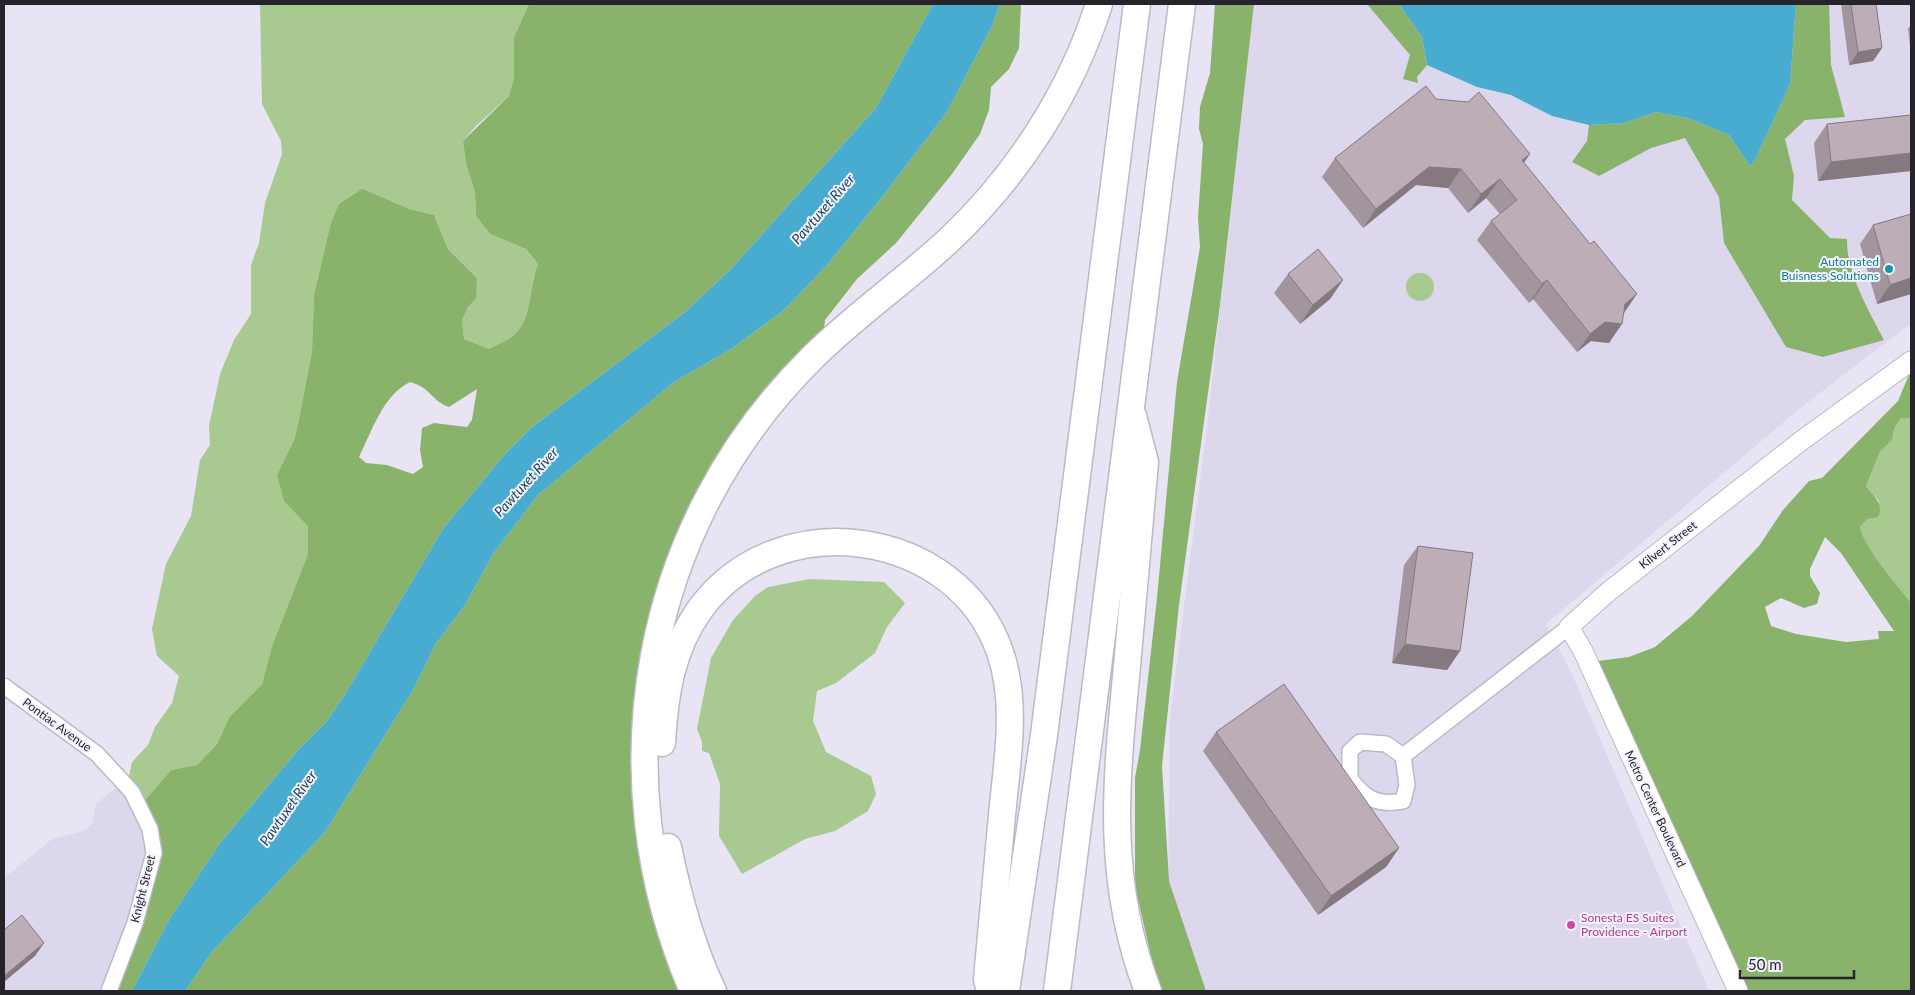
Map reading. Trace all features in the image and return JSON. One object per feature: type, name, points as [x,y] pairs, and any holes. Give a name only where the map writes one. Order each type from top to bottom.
[{"type":"highway","points":[[693,991],[663,911],[650,846],[644,780],[645,721],[649,677],[663,614],[682,553],[694,523],[726,465],[746,434],[789,382],[834,337],[949,240],[982,205],[1018,162],[1063,92],[1087,40],[1099,4]]},
{"type":"highway","points":[[1006,991],[1044,735],[1137,4]]},
{"type":"highway","points":[[1057,991],[1182,4]]},
{"type":"highway","points":[[1130,406],[1146,462],[1120,748],[1116,842],[1128,922],[1148,991]]},
{"type":"highway","points":[[713,991],[699,959],[684,913],[668,844],[662,777],[662,744],[664,712],[674,659],[685,633],[702,606],[730,579],[763,558],[781,551],[800,545],[837,541],[872,544],[891,549],[924,563],[940,573],[955,585],[979,612],[1000,652],[1008,684],[1010,717],[987,978],[990,991]]},
{"type":"street","name":"Kilvert Street","points":[[1403,756],[1569,627],[1608,592],[1801,440],[1911,361]]},
{"type":"street","name":"Metro Center Boulevard","points":[[1569,627],[1583,651],[1738,991]]},
{"type":"street","name":"Pontiac Avenue","points":[[4,686],[97,754],[108,766]]},
{"type":"street","points":[[1360,742],[1386,744],[1403,756],[1406,785],[1403,801],[1391,803],[1364,797],[1350,779],[1350,751],[1360,742]]},
{"type":"street","name":"Knight Street","points":[[108,766],[132,792],[150,829],[154,853],[135,923],[109,991]]},
{"type":"shaded area","points":[[1254,4],[1367,4],[1410,55],[1477,87],[1511,95],[1552,116],[1796,4],[1911,4],[1911,323],[1798,410],[1546,624],[1571,672],[1709,991],[1199,991],[1168,901],[1170,717],[1208,417]]},
{"type":"shaded area","points":[[122,783],[151,834],[117,991],[4,991],[4,878],[52,839],[84,831],[92,823],[96,804]]},
{"type":"green space","points":[[260,4],[529,4],[514,37],[514,79],[509,96],[475,127],[463,141],[466,164],[475,193],[476,216],[490,234],[526,249],[538,264],[527,312],[520,329],[511,337],[489,349],[464,339],[462,320],[475,298],[477,278],[448,249],[434,215],[410,209],[391,201],[330,226],[314,295],[312,351],[298,424],[294,440],[277,475],[309,521],[308,554],[272,646],[262,684],[228,720],[217,744],[197,765],[171,770],[140,806],[127,786],[132,762],[148,745],[155,727],[172,703],[179,676],[157,656],[152,629],[166,564],[191,516],[200,460],[210,445],[209,426],[220,374],[234,340],[251,314],[251,265],[259,243],[265,203],[282,154],[281,141],[262,104]]},
{"type":"green space","points":[[529,4],[933,4],[876,108],[730,270],[685,312],[531,428],[505,454],[443,529],[344,696],[327,721],[299,749],[220,843],[169,920],[132,991],[117,991],[152,849],[140,806],[171,770],[197,765],[217,744],[229,718],[262,684],[272,646],[308,554],[308,526],[284,501],[277,475],[294,440],[298,424],[312,351],[314,295],[330,226],[339,204],[362,189],[410,209],[434,215],[448,249],[477,278],[476,298],[468,307],[462,320],[464,339],[489,349],[514,335],[524,321],[538,264],[526,249],[490,234],[476,216],[475,193],[466,164],[463,141],[509,96],[514,79],[514,37]],"holes":[[[410,382],[423,387],[438,401],[449,407],[477,389],[472,420],[467,427],[434,423],[422,428],[420,450],[423,467],[413,474],[387,465],[366,463],[359,457],[385,405],[392,396]]]},
{"type":"green space","points":[[1000,4],[1021,4],[1019,48],[1009,69],[991,87],[989,110],[980,134],[952,174],[896,243],[857,279],[825,320],[824,329],[808,343],[739,431],[671,556],[633,748],[686,991],[185,991],[212,952],[325,832],[413,690],[435,645],[465,605],[493,554],[538,495],[674,382],[731,349],[784,310],[827,265],[947,112],[992,26]]},
{"type":"green space","points":[[1215,4],[1254,4],[1220,305],[1179,605],[1162,766],[1169,881],[1206,991],[1152,991],[1151,956],[1135,886],[1135,778],[1140,750],[1157,598],[1177,382],[1200,247],[1198,218],[1203,144],[1199,129],[1200,107],[1210,73]]},
{"type":"green space","points":[[1367,4],[1399,4],[1422,37],[1427,65],[1417,77],[1418,83],[1403,79],[1410,55]]},
{"type":"green space","points":[[1796,4],[1829,4],[1831,65],[1845,117],[1805,120],[1785,139],[1794,176],[1792,200],[1830,238],[1847,239],[1850,265],[1854,278],[1884,340],[1823,357],[1786,347],[1724,243],[1719,197],[1685,138],[1651,148],[1599,176],[1572,162],[1587,141],[1589,125],[1624,123],[1656,112],[1688,118],[1729,135],[1750,166],[1755,160],[1790,84]]},
{"type":"green space","points":[[1420,273],[1430,277],[1434,287],[1430,297],[1420,301],[1410,297],[1406,287],[1410,277]]},
{"type":"green space","points":[[1911,370],[1911,418],[1901,418],[1894,429],[1892,440],[1880,452],[1866,486],[1877,500],[1880,512],[1878,517],[1867,519],[1860,527],[1874,555],[1911,603],[1911,991],[1742,991],[1598,661],[1629,657],[1655,647],[1692,616],[1759,546],[1783,510],[1809,481],[1822,478],[1898,401]],"holes":[[[1825,537],[1841,553],[1894,631],[1878,631],[1879,639],[1846,642],[1796,634],[1771,626],[1765,607],[1781,598],[1804,608],[1817,604],[1820,593],[1810,576],[1810,569]]]},
{"type":"green space","points":[[1901,418],[1911,418],[1911,603],[1874,555],[1860,527],[1879,501],[1866,486],[1880,452],[1892,440],[1894,429]]},
{"type":"green space","points":[[810,579],[884,582],[905,603],[887,627],[875,653],[836,683],[817,691],[813,721],[826,752],[871,776],[876,794],[868,811],[835,831],[805,839],[742,874],[719,836],[720,784],[709,753],[702,751],[702,742],[697,729],[711,658],[733,620],[755,596],[768,587]]},
{"type":"water","name":"Pawtuxet River","points":[[933,4],[1000,4],[992,26],[947,112],[827,265],[784,310],[731,349],[674,382],[538,495],[493,554],[465,605],[435,645],[413,690],[325,832],[212,952],[185,991],[132,991],[169,920],[220,843],[299,749],[327,721],[344,696],[443,529],[505,454],[531,428],[685,312],[730,270],[876,108]]},
{"type":"water","points":[[1399,4],[1796,4],[1790,84],[1755,160],[1750,166],[1729,135],[1688,118],[1656,112],[1624,123],[1589,125],[1552,116],[1511,95],[1477,87],[1427,65],[1422,37]]},
{"type":"building","points":[[1851,4],[1876,4],[1882,48],[1858,52]]},
{"type":"building","points":[[1426,86],[1436,99],[1468,102],[1479,92],[1530,154],[1522,160],[1590,244],[1594,241],[1637,294],[1625,304],[1622,324],[1605,322],[1590,334],[1547,280],[1542,284],[1491,221],[1517,200],[1500,179],[1481,194],[1461,169],[1429,167],[1376,209],[1335,158]]},
{"type":"building","points":[[1911,115],[1911,153],[1831,162],[1827,124]]},
{"type":"building","points":[[1911,214],[1911,278],[1890,285],[1873,225]]},
{"type":"building","points":[[1318,249],[1343,280],[1313,305],[1288,274]]},
{"type":"building","points":[[1418,546],[1473,553],[1460,651],[1405,644]]},
{"type":"building","points":[[1284,684],[1399,848],[1331,896],[1216,732]]},
{"type":"building","points":[[22,915],[44,943],[4,976],[4,930]]},
{"type":"place","name":"Automated Buisness Solutions","points":[[1889,269]]},
{"type":"place","name":"Sonesta ES Suites Providence - Airport","points":[[1571,925]]}]
